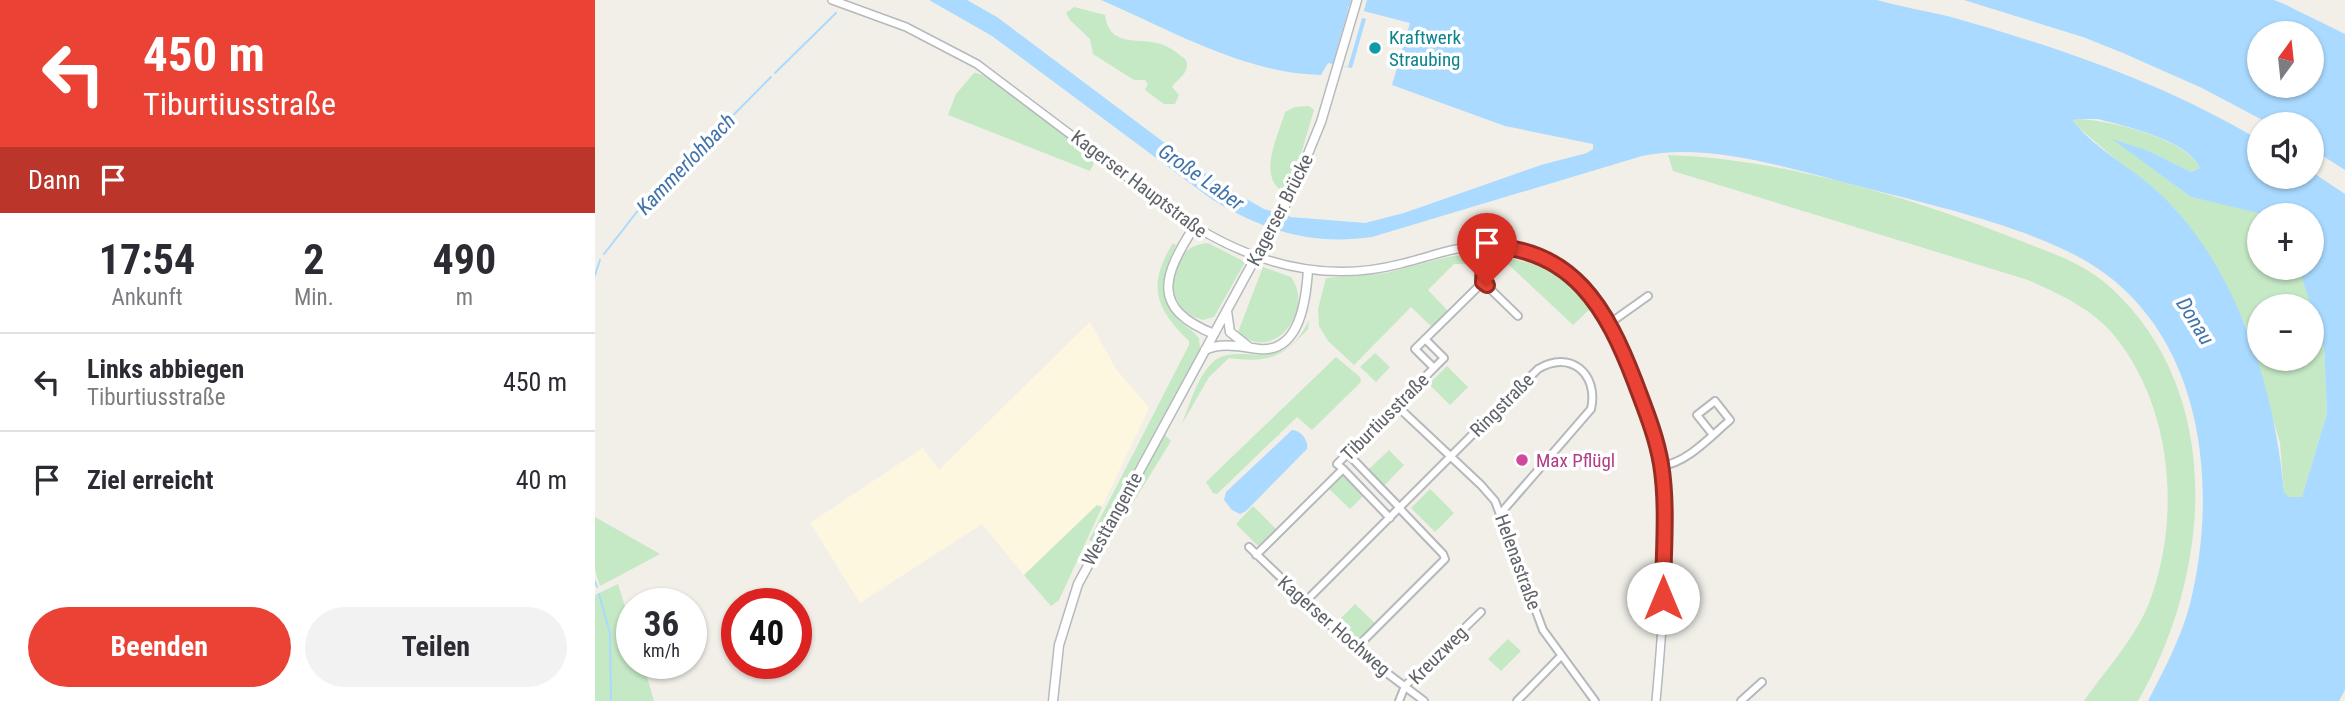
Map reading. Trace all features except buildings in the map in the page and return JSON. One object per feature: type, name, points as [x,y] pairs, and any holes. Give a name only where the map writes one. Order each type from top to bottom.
[{"type":"main road","name":"Kagerser Brücke","points":[[1227,311],[1292,193],[1316,138],[1357,0]]},
{"type":"main road","points":[[1194,227],[1172,263],[1168,292],[1182,318],[1214,334]]},
{"type":"main road","points":[[1205,350],[1224,344],[1268,349],[1292,334],[1301,317],[1308,270]]},
{"type":"main road","points":[[1227,311],[1230,332],[1249,347]]},
{"type":"main road","name":"Westtangente","points":[[1053,701],[1059,645],[1074,592],[1227,311]]},
{"type":"street","name":"Kagerser Hauptstraße","points":[[832,0],[905,26],[977,64],[1194,227],[1249,256],[1308,270],[1377,268],[1448,250],[1485,246],[1518,249],[1557,266],[1587,290],[1610,323],[1650,423],[1661,466],[1663,598],[1656,701]]},
{"type":"street","points":[[1425,339],[1483,282],[1485,246]]},
{"type":"street","points":[[1483,282],[1518,316]]},
{"type":"street","points":[[1610,323],[1648,296]]},
{"type":"street","name":"Tiburtiusstraße","points":[[1256,555],[1343,469],[1337,464],[1397,406],[1444,358],[1425,339],[1415,349],[1434,368]]},
{"type":"street","name":"Ringstraße","points":[[1451,457],[1538,369],[1564,361],[1587,373],[1593,390],[1591,409],[1500,514]]},
{"type":"street","points":[[1661,466],[1674,465],[1713,435],[1730,420],[1715,401],[1697,415],[1713,435]]},
{"type":"street","name":"Helenastraße","points":[[1397,406],[1488,492],[1500,514],[1543,630],[1591,699]]},
{"type":"street","points":[[1348,454],[1443,554],[1444,559],[1355,649]]},
{"type":"street","points":[[1304,603],[1451,457]]},
{"type":"street","points":[[1343,469],[1390,518]]},
{"type":"street","name":"Kagerser Hochweg","points":[[1249,547],[1304,603],[1355,649],[1423,701]]},
{"type":"street","name":"Kreuzweg","points":[[1399,701],[1405,686],[1481,612]]},
{"type":"street","points":[[1517,701],[1561,656]]},
{"type":"street","points":[[1741,701],[1762,682]]},
{"type":"shaded area","points":[[1090,322],[1116,369],[1149,408],[1102,507],[1097,505],[1024,575],[982,524],[860,603],[810,523],[923,448],[939,470]]},
{"type":"green space","points":[[1074,7],[1105,15],[1112,32],[1118,37],[1160,44],[1185,59],[1185,72],[1172,87],[1179,95],[1175,104],[1164,104],[1145,90],[1148,84],[1145,80],[1134,80],[1093,54],[1090,39],[1066,13]]},
{"type":"green space","points":[[974,73],[998,83],[1014,94],[1091,154],[1094,163],[1090,171],[948,115],[956,94]]},
{"type":"green space","points":[[1309,106],[1314,110],[1301,154],[1283,192],[1275,185],[1271,176],[1274,144],[1285,112],[1295,107]]},
{"type":"green space","points":[[2075,119],[2106,122],[2162,139],[2192,157],[2200,168],[2191,172],[2149,151],[2116,141],[2191,197],[2247,209],[2247,280],[2305,280],[2309,294],[2247,294],[2247,329],[2211,260],[2175,209],[2073,121]]},
{"type":"green space","points":[[1668,155],[1757,164],[1848,183],[1980,225],[2056,255],[2090,272],[2110,287],[2148,330],[2174,379],[2190,431],[2195,486],[2192,543],[2181,598],[2163,651],[2138,701],[2084,701],[2130,639],[2145,612],[2160,565],[2166,531],[2168,496],[2159,427],[2148,393],[2133,362],[2113,334],[2085,309],[2028,280],[1673,171]]},
{"type":"green space","points":[[1173,243],[1176,245],[1165,274],[1166,302],[1178,319],[1199,338],[1200,349],[1094,542],[1089,540],[1189,345],[1189,341],[1162,307],[1159,295],[1160,271]]},
{"type":"green space","points":[[1208,243],[1245,262],[1214,317],[1203,320],[1189,314],[1179,304],[1173,279],[1176,266],[1183,255],[1193,247]]},
{"type":"green space","points":[[1475,253],[1480,264],[1454,264],[1428,290],[1448,311],[1432,327],[1411,307],[1354,365],[1328,341],[1319,326],[1318,309],[1326,278],[1386,273]]},
{"type":"green space","points":[[1496,256],[1550,271],[1573,286],[1593,306],[1573,325],[1508,264],[1491,263]]},
{"type":"green space","points":[[1263,267],[1291,277],[1297,290],[1298,305],[1287,330],[1264,342],[1251,341],[1238,332]]},
{"type":"green space","points":[[1309,320],[1308,329],[1286,349],[1298,338]]},
{"type":"green space","points":[[2324,347],[2327,413],[2302,497],[2289,497],[2284,492],[2280,443],[2259,371],[2324,371]]},
{"type":"green space","points":[[1286,349],[1264,359],[1229,358],[1209,377],[1182,424],[1198,384],[1211,364],[1233,354],[1259,355]]},
{"type":"green space","points":[[1375,353],[1390,367],[1376,382],[1360,367]]},
{"type":"green space","points":[[1336,357],[1360,377],[1361,382],[1312,430],[1297,417],[1217,494],[1213,493],[1206,482]]},
{"type":"green space","points":[[1447,366],[1468,387],[1450,405],[1429,384]]},
{"type":"green space","points":[[1165,435],[1171,441],[1099,558],[1097,557]]},
{"type":"green space","points":[[1389,450],[1404,465],[1383,487],[1367,471]]},
{"type":"green space","points":[[1341,475],[1364,495],[1350,509],[1328,488]]},
{"type":"green space","points":[[1430,489],[1454,513],[1435,532],[1411,508]]},
{"type":"green space","points":[[1097,505],[1102,507],[1059,600],[1051,606],[1024,575]]},
{"type":"green space","points":[[1253,506],[1276,529],[1258,546],[1236,524]]},
{"type":"green space","points":[[595,517],[660,554],[600,586],[595,570]]},
{"type":"green space","points":[[618,584],[616,679],[648,679],[654,701],[595,701],[595,595]]},
{"type":"green space","points":[[1355,604],[1376,624],[1358,642],[1337,622]]},
{"type":"green space","points":[[1508,639],[1521,651],[1501,671],[1488,659]]},
{"type":"water","points":[[929,0],[967,0],[997,17],[1218,183],[1264,209],[1291,217],[1365,223],[1404,213],[1541,165],[1587,153],[1593,149],[1593,144],[1505,126],[1392,85],[1410,23],[1348,7],[1348,14],[1366,19],[1352,68],[1328,63],[1321,75],[1264,67],[1236,58],[1101,0],[1877,0],[1951,17],[2030,41],[2148,84],[2247,133],[2247,189],[2324,189],[2324,180],[2345,194],[2345,690],[2339,701],[2148,701],[2182,629],[2199,559],[2203,512],[2201,464],[2194,418],[2180,373],[2159,332],[2131,296],[2094,266],[2044,241],[1985,220],[1786,167],[1697,152],[1642,156],[1372,237],[1329,239],[1288,233],[1248,219],[1210,198],[992,36]]},
{"type":"water","points":[[1964,0],[2274,0],[2284,4],[2319,21],[2247,21],[2247,98],[2324,98],[2324,24],[2345,34],[2345,170],[2324,157],[2324,112],[2247,112],[2202,88],[2083,37]]},
{"type":"water","points":[[1292,430],[1304,436],[1307,449],[1246,511],[1240,514],[1232,510],[1224,500],[1226,492]]},
{"type":"pier","points":[[1351,0],[1367,0],[1363,14],[1351,11],[1363,15],[1348,67],[1333,63]]},
{"type":"waterway","name":"Kammerlohbach","points":[[775,73],[836,13]]},
{"type":"waterway","name":"Kammerlohbach","points":[[604,254],[636,213],[771,77]]},
{"type":"waterway","name":"Kammerlohbach","points":[[595,275],[600,260]]},
{"type":"waterway","name":"Kammerlohbach","points":[[595,581],[597,587]]},
{"type":"waterway","name":"Kammerlohbach","points":[[599,594],[610,633],[611,701]]},
{"type":"place","name":"Kraftwerk Straubing","points":[[1375,48]]},
{"type":"place","name":"Max Pflügl","points":[[1522,460]]},
{"type":"route","points":[[1487,285],[1483,282],[1485,246],[1504,246],[1526,251],[1546,259],[1576,279],[1598,304],[1610,323],[1632,374],[1657,445],[1663,505],[1663,598]]},
{"type":"water label","name":"Große Laber","points":[[1201,177]]},
{"type":"water label","name":"Donau","points":[[2195,321]]}]
